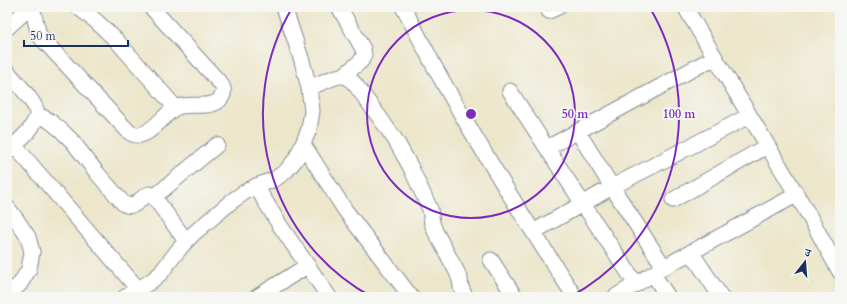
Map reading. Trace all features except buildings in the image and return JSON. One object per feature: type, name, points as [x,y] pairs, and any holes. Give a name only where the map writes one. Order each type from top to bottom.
[{"type":"street","points":[[7,28],[31,7],[39,34],[46,43],[128,131],[134,135],[141,135],[146,134],[176,108],[184,106],[211,105],[218,102],[224,90],[221,84],[150,7]]},
{"type":"street","points":[[78,7],[96,21],[116,40],[176,108]]},
{"type":"street","points":[[125,297],[150,282],[161,273],[193,234],[232,202],[256,186],[275,179],[286,171],[296,159],[309,129],[312,111],[309,88],[298,47],[284,7]]},
{"type":"street","points":[[339,7],[363,49],[364,55],[361,61],[343,76]]},
{"type":"street","points":[[403,7],[434,66],[474,134],[533,232],[575,297]]},
{"type":"street","points":[[685,7],[840,272]]},
{"type":"street","points":[[547,148],[715,58]]},
{"type":"street","points":[[7,71],[30,98],[35,106],[37,114],[30,130],[11,149],[138,289]]},
{"type":"street","points":[[309,88],[338,76],[343,76],[354,83],[376,112],[396,141],[430,209],[435,232],[457,272],[465,297]]},
{"type":"street","points":[[510,91],[636,284]]},
{"type":"street","points":[[37,114],[50,121],[73,142],[124,204],[129,206],[134,205],[145,195],[150,194],[154,197],[186,242]]},
{"type":"street","points":[[533,232],[612,187],[749,116]]},
{"type":"street","points":[[578,132],[612,187],[658,270],[668,297]]},
{"type":"street","points":[[303,144],[345,210],[411,297]]},
{"type":"street","points":[[154,197],[217,145]]},
{"type":"street","points":[[672,200],[767,146]]},
{"type":"street","points":[[256,186],[279,224],[329,297]]},
{"type":"street","points":[[615,297],[658,270],[796,195]]},
{"type":"street","points":[[7,207],[28,237],[32,252],[29,269],[20,284],[7,295]]},
{"type":"street","points":[[691,252],[721,297]]},
{"type":"street","points":[[491,260],[515,297]]},
{"type":"street","points":[[257,297],[307,266]]}]
